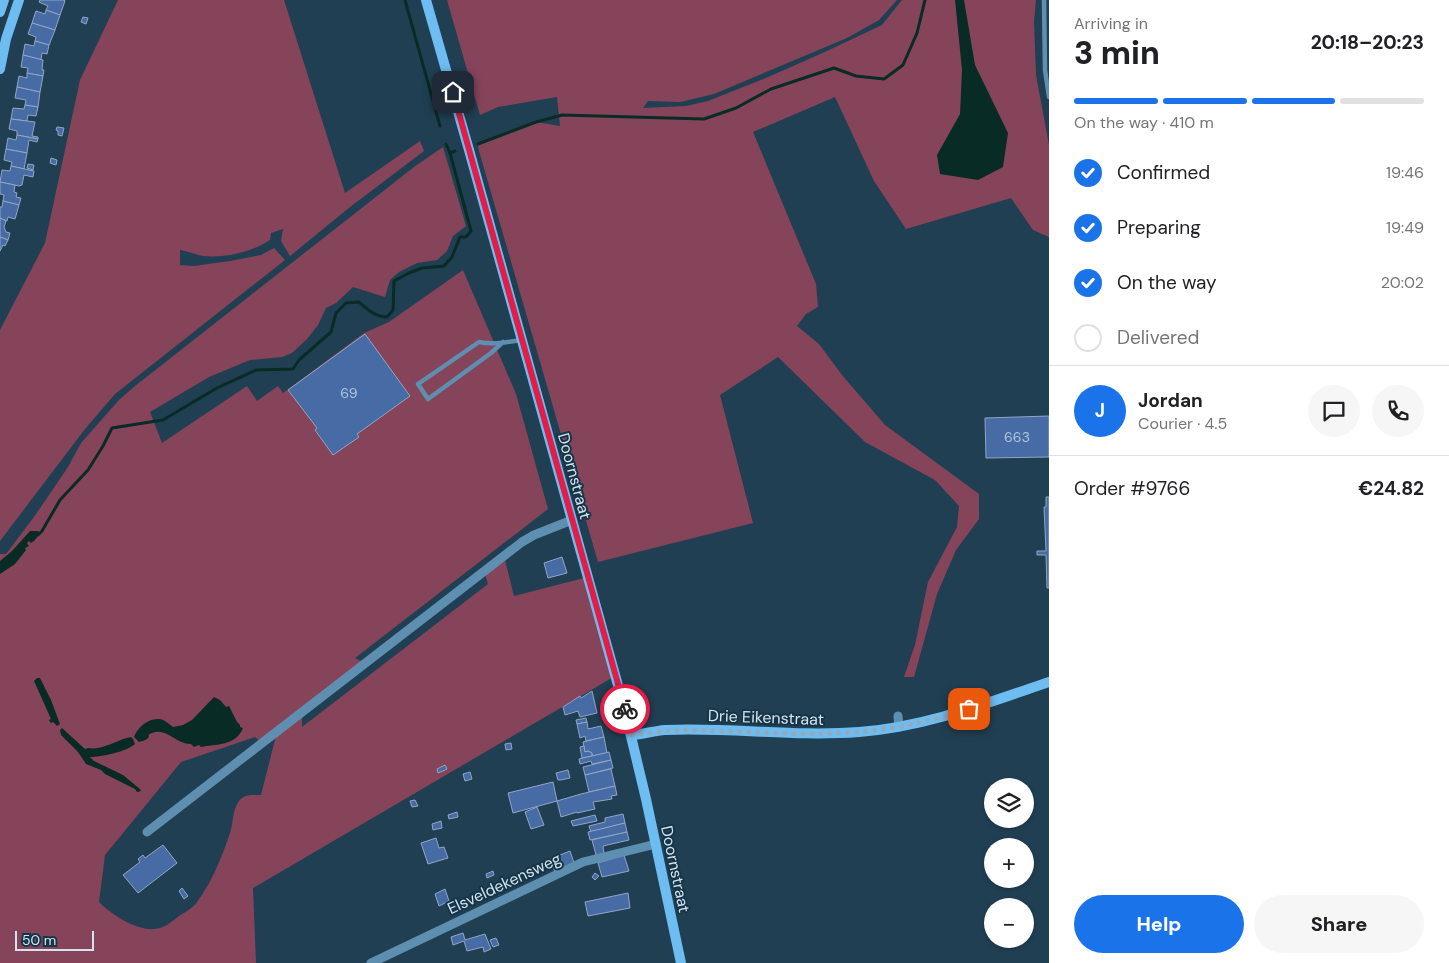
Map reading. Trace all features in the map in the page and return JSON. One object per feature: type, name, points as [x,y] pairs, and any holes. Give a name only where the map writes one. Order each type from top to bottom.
[{"type":"street","points":[[0,12],[4,0]]},
{"type":"street","points":[[0,69],[6,39],[19,0]]},
{"type":"street","name":"Doornstraat","points":[[426,0],[632,735],[681,963]]},
{"type":"street","points":[[147,832],[522,542],[534,534],[572,520]]},
{"type":"street","name":"Drie Eikenstraat","points":[[632,735],[691,730],[804,734],[860,732],[899,727],[947,716],[1049,682]]},
{"type":"street","points":[[898,716],[899,727]]},
{"type":"street","name":"Elsveldekensweg","points":[[371,963],[583,862],[656,844]]},
{"type":"lane","points":[[1044,0],[1045,70],[1049,97]]},
{"type":"lane","points":[[503,342],[491,354],[428,399],[418,384],[479,342],[489,344],[503,342],[522,340]]},
{"type":"shaded area","points":[[118,0],[284,0],[345,193],[420,141],[424,151],[350,207],[290,256],[281,241],[283,229],[271,233],[270,240],[263,244],[238,253],[204,256],[180,250],[180,265],[194,266],[230,261],[261,255],[274,248],[285,260],[115,394],[85,429],[0,541],[0,330],[45,243],[80,80]]},
{"type":"shaded area","points":[[447,0],[897,0],[879,20],[847,38],[714,94],[680,102],[648,101],[643,108],[686,106],[708,101],[766,78],[882,25],[902,0],[1036,0],[1034,21],[1036,75],[1049,145],[1049,237],[1033,230],[1011,198],[906,229],[874,181],[835,97],[753,132],[816,284],[818,307],[806,314],[797,326],[819,344],[842,375],[885,425],[979,494],[979,519],[956,550],[937,594],[914,677],[904,677],[915,645],[928,582],[957,527],[959,506],[935,480],[865,442],[778,357],[720,395],[753,523],[598,562],[478,144],[536,122],[560,126],[557,97],[498,107],[480,115]]},
{"type":"shaded area","points":[[955,0],[964,0],[975,65],[1008,133],[1003,167],[978,180],[940,174],[937,155],[960,114],[962,70]]},
{"type":"shaded area","points":[[443,147],[466,226],[453,236],[447,251],[437,260],[417,263],[399,272],[390,280],[385,297],[353,287],[336,303],[326,308],[318,325],[292,353],[282,357],[250,360],[209,377],[150,412],[162,443],[247,386],[257,401],[278,386],[283,393],[364,333],[389,322],[463,270],[516,394],[548,509],[355,658],[365,663],[302,712],[302,727],[488,584],[484,571],[504,556],[514,596],[588,577],[615,676],[253,888],[256,963],[0,963],[0,554],[6,554],[68,467],[81,443],[119,400],[414,167]],"holes":[[[277,732],[261,795],[246,796],[236,805],[224,851],[207,886],[197,902],[170,923],[163,927],[152,929],[135,926],[119,918],[99,902],[105,855],[181,762],[255,737],[262,743]]]},
{"type":"shaded area","points":[[30,531],[38,531],[40,533],[35,540],[27,543],[29,546],[25,548],[26,550],[15,564],[0,574],[0,561]]},
{"type":"shaded area","points":[[40,678],[51,700],[60,724],[57,726],[49,720],[51,719],[34,681]]},
{"type":"shaded area","points":[[214,697],[220,700],[226,707],[229,706],[240,727],[243,728],[240,734],[231,741],[194,747],[162,732],[152,733],[147,739],[139,742],[134,737],[144,724],[155,719],[163,720],[173,727],[183,725],[192,720]]},
{"type":"shaded area","points":[[62,728],[85,749],[99,748],[131,737],[135,744],[131,747],[120,752],[90,757],[94,761],[123,775],[141,791],[137,792],[135,789],[105,774],[101,770],[86,764],[78,752],[61,735],[60,730]]},
{"type":"building","points":[[40,0],[65,1],[60,15],[46,10],[48,6],[39,2]]},
{"type":"building","points":[[46,10],[60,15],[55,30],[32,23],[36,11],[45,14]]},
{"type":"building","points":[[83,17],[88,18],[86,24],[81,22]]},
{"type":"building","points":[[32,23],[55,30],[49,45],[35,41],[36,37],[28,34]]},
{"type":"building","points":[[35,41],[49,45],[47,54],[42,53],[41,60],[23,55],[25,44],[34,46]]},
{"type":"building","points":[[23,55],[43,60],[43,76],[27,73],[28,68],[21,67]]},
{"type":"building","points":[[27,73],[43,76],[40,92],[17,87],[19,76],[27,78]]},
{"type":"building","points":[[17,87],[40,92],[38,107],[25,105],[26,100],[15,98]]},
{"type":"building","points":[[25,105],[38,107],[36,116],[28,115],[27,121],[11,119],[13,108],[24,109]]},
{"type":"building","points":[[11,119],[35,122],[32,136],[38,137],[38,139],[17,135],[17,131],[9,129]]},
{"type":"building","points":[[57,127],[64,128],[62,136],[58,135]]},
{"type":"building","points":[[17,135],[38,139],[37,142],[29,140],[27,153],[6,149],[8,138],[16,140]]},
{"type":"building","points":[[6,149],[27,153],[24,169],[11,166],[12,162],[4,160]]},
{"type":"building","points":[[51,158],[57,160],[56,165],[50,163]]},
{"type":"building","points":[[28,164],[34,165],[33,170],[27,168]]},
{"type":"building","points":[[11,166],[34,171],[33,177],[24,175],[22,185],[19,186],[0,182],[2,170],[10,171]]},
{"type":"building","points":[[0,182],[15,185],[14,192],[17,193],[16,197],[21,198],[19,205],[3,201],[4,195],[0,194]]},
{"type":"building","points":[[3,201],[19,205],[15,219],[8,217],[7,221],[0,218],[0,207],[2,207]]},
{"type":"building","points":[[0,218],[6,221],[4,227],[6,232],[10,233],[8,240],[0,237]]},
{"type":"building","points":[[0,237],[8,240],[0,251]]},
{"type":"building","points":[[365,334],[410,396],[357,434],[359,437],[333,455],[315,430],[317,428],[288,390]]},
{"type":"building","points":[[1049,416],[1049,457],[986,458],[985,418]]},
{"type":"building","points":[[1046,497],[1049,497],[1049,588],[1047,588],[1046,555],[1037,555],[1037,551],[1046,551],[1044,507],[1046,507]]},
{"type":"building","points":[[562,557],[567,573],[548,578],[544,563]]},
{"type":"building","points":[[592,691],[597,713],[580,717],[578,711],[565,715],[563,707]]},
{"type":"building","points":[[586,718],[587,722],[577,724],[576,720]]},
{"type":"building","points":[[587,722],[588,729],[601,726],[604,737],[586,741],[585,736],[580,738],[577,724]]},
{"type":"building","points":[[604,737],[607,753],[592,756],[592,753],[585,752],[583,742]]},
{"type":"building","points":[[511,743],[512,749],[506,750],[505,744]]},
{"type":"building","points":[[584,746],[585,752],[592,753],[592,756],[582,758],[580,747]]},
{"type":"building","points":[[609,752],[611,760],[592,764],[591,761],[580,764],[579,759]]},
{"type":"building","points":[[611,760],[613,768],[585,775],[583,767]]},
{"type":"building","points":[[445,765],[447,769],[438,773],[437,769]]},
{"type":"building","points":[[611,769],[615,786],[589,792],[585,775]]},
{"type":"building","points":[[568,770],[570,778],[558,780],[556,773]]},
{"type":"building","points":[[470,772],[472,779],[465,781],[463,774]]},
{"type":"building","points":[[553,782],[557,801],[513,813],[508,793]]},
{"type":"building","points":[[615,786],[617,795],[611,796],[612,799],[593,802],[595,809],[561,817],[557,801]]},
{"type":"building","points":[[415,800],[418,806],[412,807],[410,801]]},
{"type":"building","points":[[537,807],[544,825],[531,829],[525,812]]},
{"type":"building","points":[[457,812],[458,817],[449,819],[448,815]]},
{"type":"building","points":[[623,814],[625,823],[591,832],[589,826],[605,822],[605,818]]},
{"type":"building","points":[[595,815],[597,821],[573,826],[571,821]]},
{"type":"building","points":[[441,821],[442,828],[433,830],[432,824]]},
{"type":"building","points":[[625,823],[627,832],[590,840],[588,832]]},
{"type":"building","points":[[627,832],[629,840],[603,846],[604,854],[596,855],[592,840]]},
{"type":"building","points":[[436,838],[439,848],[444,847],[448,858],[428,864],[421,843]]},
{"type":"building","points":[[163,845],[177,863],[138,893],[123,875],[140,862],[138,859],[143,855],[145,858]]},
{"type":"building","points":[[570,851],[574,863],[555,872],[550,859]]},
{"type":"building","points":[[624,855],[629,871],[602,877],[598,863]]},
{"type":"building","points":[[493,871],[494,875],[487,878],[486,874]]},
{"type":"building","points":[[595,873],[599,876],[595,880],[592,877]]},
{"type":"building","points":[[182,888],[188,896],[184,899],[179,891]]},
{"type":"building","points":[[445,889],[449,901],[439,906],[435,894]]},
{"type":"building","points":[[628,893],[630,908],[588,916],[585,902]]},
{"type":"building","points":[[463,933],[465,940],[485,934],[491,949],[484,952],[483,947],[467,951],[464,941],[453,945],[451,937]]},
{"type":"building","points":[[496,938],[499,945],[493,947],[490,940]]},
{"type":"waterway","points":[[405,0],[440,126]]},
{"type":"waterway","points":[[478,144],[536,122],[562,115],[704,119],[736,108],[771,89],[834,68],[856,76],[884,79],[903,65],[917,33],[925,0]]},
{"type":"waterway","points":[[446,144],[450,153]]},
{"type":"waterway","points":[[38,535],[60,500],[88,470],[112,428],[163,420],[217,388],[256,370],[293,369],[299,360],[331,332],[336,313],[346,303],[359,302],[375,314],[387,317],[393,310],[394,281],[422,268],[444,266],[452,257],[460,237],[466,237],[471,231],[450,153],[455,151]]},
{"type":"way so far","points":[[625,709],[632,735],[691,730],[804,734],[860,732],[899,727],[969,709]]},
{"type":"route","points":[[453,92],[625,709]]}]
